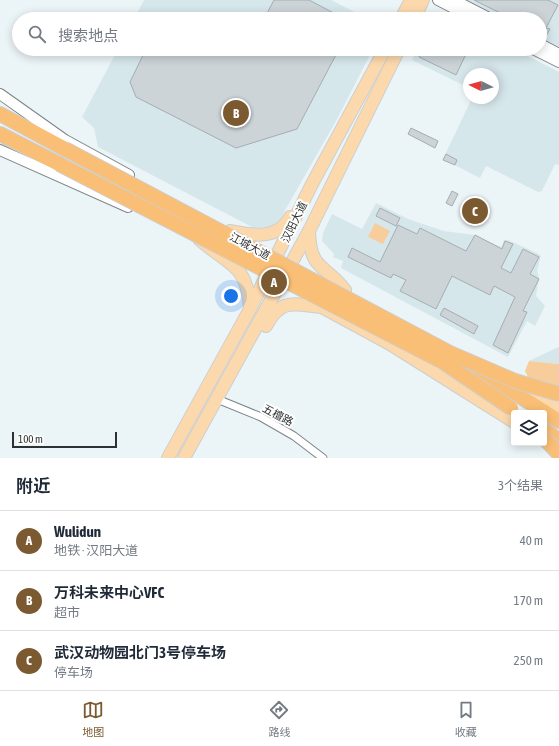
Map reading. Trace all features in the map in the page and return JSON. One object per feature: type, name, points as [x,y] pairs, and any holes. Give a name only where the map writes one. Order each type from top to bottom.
[{"type":"highway","points":[[0,104],[34,131]]},
{"type":"highway","name":"江城大道","points":[[0,114],[450,353],[559,421]]},
{"type":"highway","name":"江城大道","points":[[0,134],[443,362],[514,410]]},
{"type":"highway","points":[[0,142],[13,147],[28,149]]},
{"type":"highway","points":[[450,353],[515,381],[559,394]]},
{"type":"highway","points":[[547,432],[559,440]]},
{"type":"highway","points":[[547,441],[559,454]]},
{"type":"main road","points":[[405,12],[411,0]]},
{"type":"main road","points":[[417,12],[423,0]]},
{"type":"main road","points":[[438,0],[461,12]]},
{"type":"main road","points":[[454,0],[477,12]]},
{"type":"main road","points":[[547,48],[559,54]]},
{"type":"main road","name":"汉阳大道","points":[[168,458],[250,309],[312,184],[380,56]]},
{"type":"main road","name":"汉阳大道","points":[[184,458],[309,231],[396,56]]},
{"type":"main road","points":[[547,56],[559,62]]},
{"type":"main road","name":"江城大道","points":[[0,94],[65,140],[277,255]]},
{"type":"main road","name":"江城大道","points":[[0,150],[198,239],[266,277]]},
{"type":"main road","points":[[230,230],[257,236],[274,232],[287,222],[298,202],[312,184]]},
{"type":"main road","points":[[309,231],[309,244],[316,262],[336,277],[346,290]]},
{"type":"main road","points":[[198,239],[216,255],[240,271],[248,286],[250,309]]},
{"type":"main road","points":[[277,255],[346,290],[471,358],[559,409]]},
{"type":"main road","points":[[266,277],[390,344],[511,420]]},
{"type":"main road","points":[[241,354],[254,347],[278,308],[292,305],[321,307]]},
{"type":"main road","points":[[547,443],[559,450]]},
{"type":"street","name":"五檀路","points":[[217,400],[260,417],[294,436],[323,458]]},
{"type":"shaded area","points":[[144,0],[331,0],[354,12],[138,12]]},
{"type":"shaded area","points":[[466,0],[559,0],[559,47],[547,41],[547,12],[490,12]]},
{"type":"shaded area","points":[[114,56],[369,56],[336,121],[280,219],[269,228],[254,228],[98,147],[94,128],[82,117]]},
{"type":"shaded area","points":[[414,56],[528,56],[559,72],[559,165],[555,164],[542,191],[538,192],[486,166],[480,178],[443,159],[469,104],[499,104],[499,68],[463,68],[463,85],[412,60]]},
{"type":"shaded area","points":[[376,203],[408,219],[444,231],[475,235],[501,247],[504,240],[508,240],[541,256],[537,270],[539,278],[536,296],[545,306],[535,326],[527,321],[508,357],[341,268],[343,261],[333,257],[334,254],[322,241],[323,233],[332,214],[362,229]]},
{"type":"shaded area","points":[[375,223],[390,231],[383,244],[368,237]]},
{"type":"shaded area","points":[[559,347],[559,364],[529,361],[552,350]]},
{"type":"shaded area","points":[[529,361],[559,364],[559,388],[529,379],[525,371]]},
{"type":"building","points":[[274,0],[309,0],[332,12],[268,12]]},
{"type":"building","points":[[474,0],[548,0],[558,5],[547,26],[547,12],[498,12]]},
{"type":"building","points":[[143,56],[335,56],[297,129],[236,148],[136,97],[130,82]]},
{"type":"building","points":[[420,56],[465,56],[456,75]]},
{"type":"building","points":[[411,128],[438,141],[435,148],[408,134]]},
{"type":"building","points":[[446,154],[457,160],[455,165],[443,160]]},
{"type":"building","points":[[452,191],[458,194],[452,206],[446,203]]},
{"type":"building","points":[[380,208],[400,218],[396,226],[376,216]]},
{"type":"building","points":[[398,225],[417,234],[420,228],[466,251],[475,235],[502,249],[505,241],[513,244],[501,268],[511,273],[523,249],[539,257],[530,274],[539,279],[523,311],[527,312],[508,353],[493,345],[515,297],[494,286],[490,295],[452,276],[436,309],[400,291],[406,280],[393,274],[391,278],[348,257],[352,248],[380,262]]},
{"type":"building","points":[[444,308],[478,326],[474,334],[440,315]]},
{"type":"place","name":"万科未来中心VFC","points":[[236,113]]},
{"type":"place","name":"武汉动物园北门3号停车场","points":[[475,211]]},
{"type":"place","name":"Wulidun","points":[[274,282]]}]
